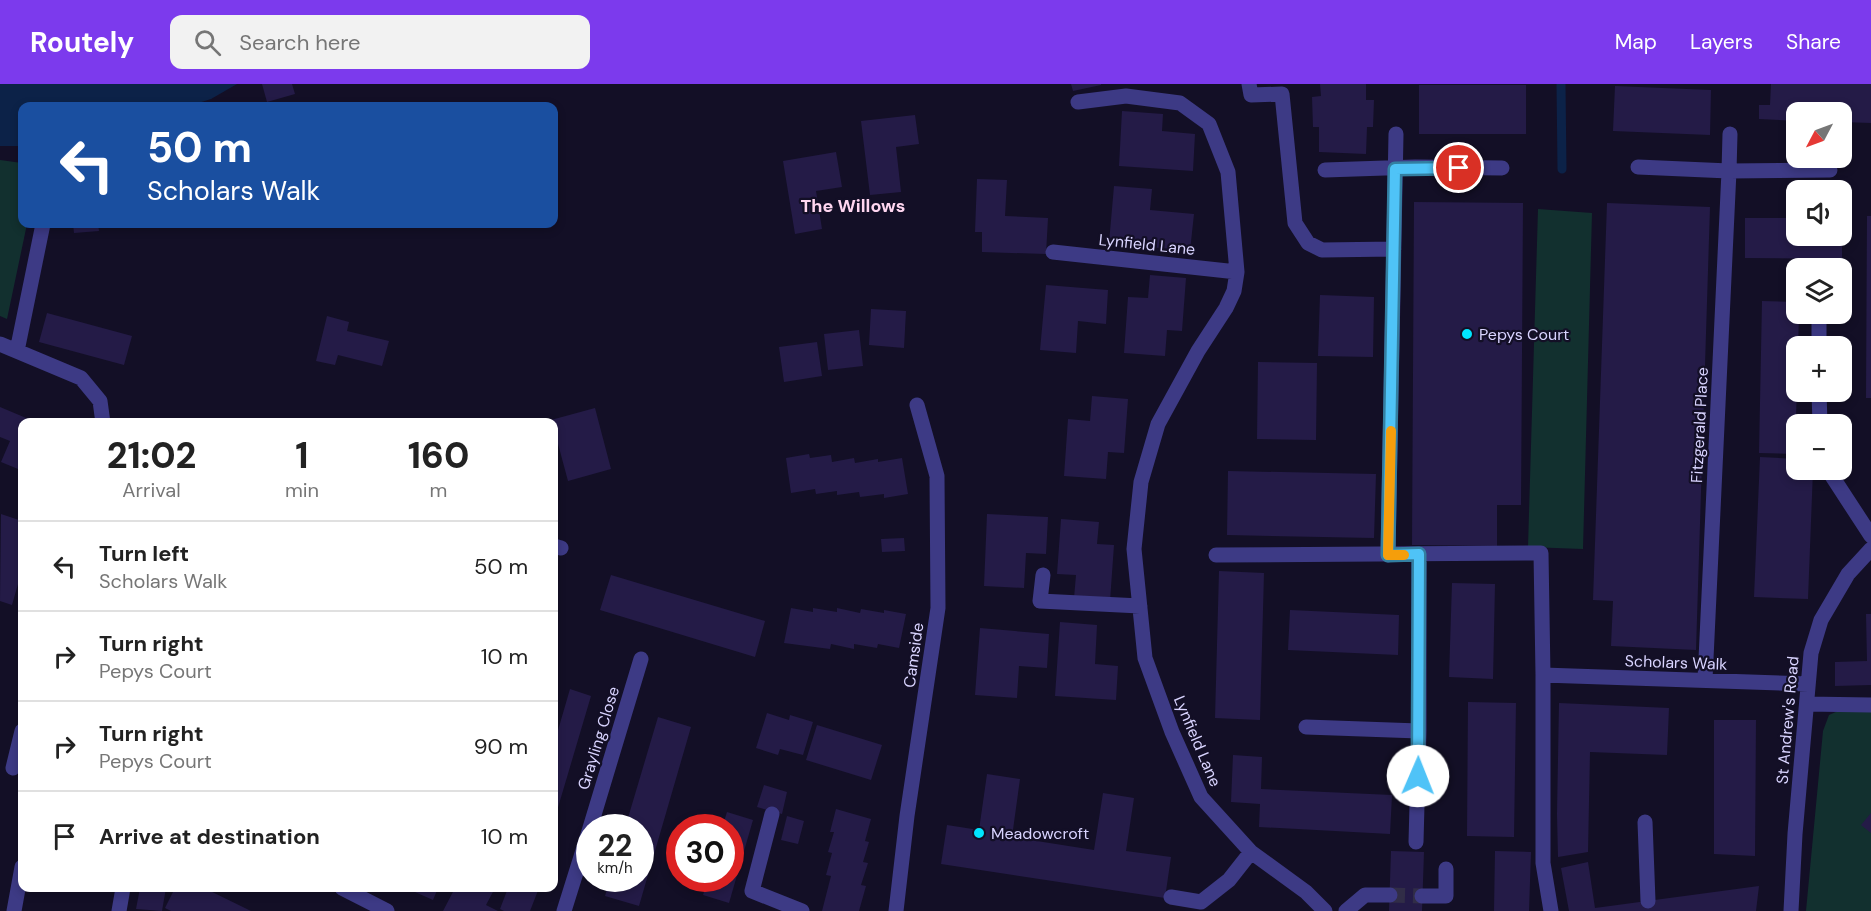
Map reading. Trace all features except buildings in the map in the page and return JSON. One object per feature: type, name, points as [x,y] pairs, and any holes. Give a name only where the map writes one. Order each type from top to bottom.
[{"type":"street","points":[[1249,84],[1251,95],[1282,94],[1295,223],[1308,243],[1322,250],[1394,249]]},
{"type":"street","name":"Lynfield Lane","points":[[1078,102],[1126,96],[1180,103],[1209,124],[1228,172],[1237,272],[1234,291],[1158,424],[1141,482],[1134,549],[1144,658],[1172,732],[1201,797],[1251,852],[1306,892],[1325,911]]},
{"type":"street","points":[[1388,555],[1396,134]]},
{"type":"street","name":"Fitzgerald Place","points":[[1705,680],[1730,134]]},
{"type":"street","points":[[1325,170],[1415,167],[1502,168]]},
{"type":"street","points":[[1638,167],[1729,171],[1830,170]]},
{"type":"street","points":[[17,351],[42,228]]},
{"type":"street","name":"Lynfield Lane","points":[[1053,252],[1237,272]]},
{"type":"street","points":[[0,344],[81,378],[100,401],[102,418]]},
{"type":"street","name":"Camside","points":[[896,911],[907,816],[938,608],[937,476],[918,405]]},
{"type":"street","points":[[1835,480],[1871,536]]},
{"type":"street","name":"St Andrew's Road","points":[[1791,911],[1795,834],[1811,653],[1821,620],[1848,573],[1871,549]]},
{"type":"street","points":[[1216,555],[1541,553],[1543,863],[1551,911]]},
{"type":"street","points":[[1416,842],[1419,731],[1419,554]]},
{"type":"street","points":[[1043,575],[1040,601],[1140,606]]},
{"type":"street","name":"Grayling Close","points":[[594,814],[641,659]]},
{"type":"street","name":"Scholars Walk","points":[[1543,675],[1808,684]]},
{"type":"street","points":[[1807,704],[1871,705]]},
{"type":"street","points":[[1306,727],[1419,731]]},
{"type":"street","points":[[12,767],[18,745]]},
{"type":"street","points":[[772,814],[752,891],[802,911]]},
{"type":"street","points":[[1645,822],[1648,901]]},
{"type":"street","points":[[1171,897],[1201,902],[1229,880],[1251,852]]},
{"type":"street","points":[[1422,896],[1446,896],[1446,869]]},
{"type":"street","name":"Grayling Close","points":[[564,911],[576,873]]},
{"type":"street","points":[[14,911],[18,889]]},
{"type":"street","points":[[119,911],[122,892]]},
{"type":"street","points":[[354,892],[387,911]]},
{"type":"street","points":[[1346,911],[1365,895],[1390,895]]},
{"type":"green space","points":[[0,160],[18,162],[18,228],[26,228],[7,319],[0,316]]},
{"type":"green space","points":[[1538,209],[1592,213],[1583,549],[1528,547]]},
{"type":"green space","points":[[1838,711],[1871,712],[1871,911],[1806,911],[1823,731],[1829,715]]},
{"type":"water","points":[[0,84],[237,84],[202,102],[18,102],[18,146],[0,146]]},
{"type":"waterway","points":[[1561,84],[1562,169]]},
{"type":"tunnel","points":[[1390,895],[1422,896]]},
{"type":"slow traffic","points":[[1391,431],[1388,555],[1404,555]]},
{"type":"place","name":"Pepys Court","points":[[1467,334]]},
{"type":"place","name":"Meadowcroft","points":[[979,833]]},
{"type":"district","name":"The Willows","points":[[853,206]]},
{"type":"route","points":[[1418,776],[1419,554],[1388,555],[1395,169],[1459,168]]}]
